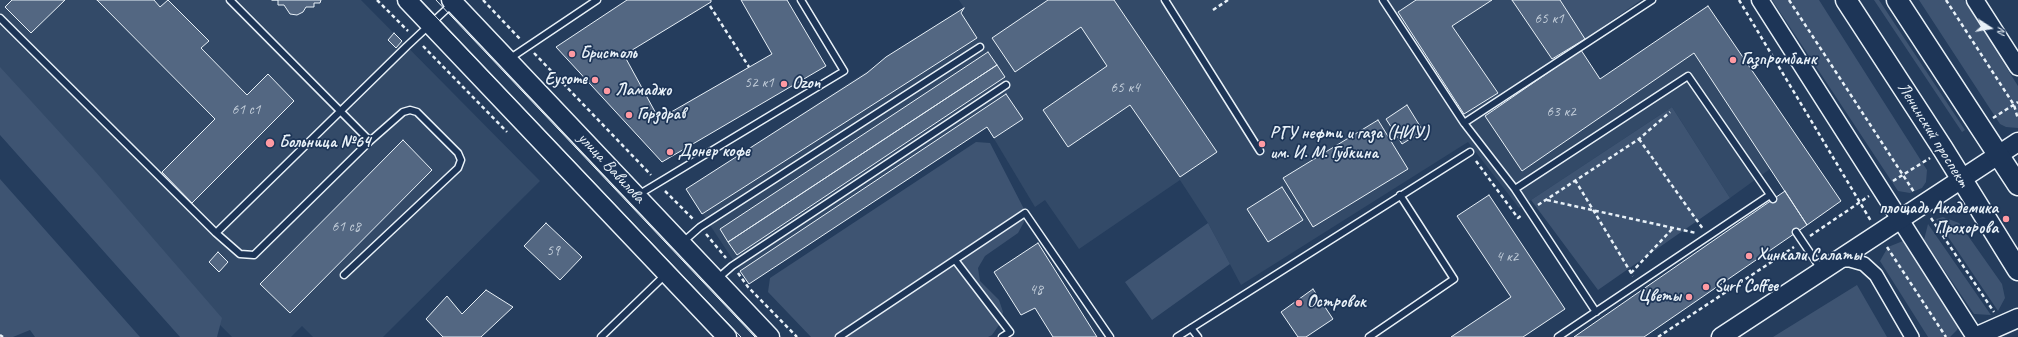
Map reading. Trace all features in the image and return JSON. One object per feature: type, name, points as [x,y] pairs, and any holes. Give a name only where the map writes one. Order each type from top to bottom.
[{"type":"main road","name":"улица Вавилова","points":[[407,0],[727,337]]},
{"type":"main road","name":"Ленинский проспект","points":[[1846,0],[2018,270]]},
{"type":"main road","points":[[1898,0],[2018,185]]},
{"type":"main road","name":"улица Вавилова","points":[[452,1],[770,337]]},
{"type":"main road","points":[[1721,337],[1828,265],[1962,180],[2018,142]]},
{"type":"main road","points":[[1975,337],[2011,321]]},
{"type":"street","points":[[1760,0],[1975,337]]},
{"type":"street","points":[[1975,0],[2018,67]]},
{"type":"street","points":[[1828,265],[1850,260],[1864,264],[1876,275],[1912,337]]},
{"type":"lane","points":[[230,0],[370,140]]},
{"type":"lane","points":[[508,60],[598,0]]},
{"type":"lane","points":[[636,196],[844,71],[802,0]]},
{"type":"lane","points":[[1165,0],[1260,151]]},
{"type":"lane","points":[[1383,0],[1464,123],[1515,189],[1596,312]]},
{"type":"lane","points":[[1464,123],[1652,0]]},
{"type":"lane","points":[[216,233],[342,112],[430,25],[452,1]]},
{"type":"lane","points":[[0,18],[235,252],[246,255],[254,255],[370,140],[403,112],[410,110],[417,112],[458,153],[461,160],[458,168],[344,275]]},
{"type":"lane","points":[[682,244],[700,227],[980,47]]},
{"type":"lane","points":[[1515,189],[1688,76],[1772,197],[1708,235],[1558,337]]},
{"type":"lane","points":[[716,280],[732,266],[1006,85]]},
{"type":"lane","points":[[1177,337],[1470,152]]},
{"type":"lane","points":[[1369,337],[1454,279],[1400,195]]},
{"type":"lane","points":[[839,337],[1025,213],[1110,337]]},
{"type":"lane","points":[[1796,232],[1802,242],[1828,265]]},
{"type":"lane","points":[[956,260],[1010,332],[1002,337]]},
{"type":"lane","points":[[601,337],[666,274]]},
{"type":"lane","points":[[1191,328],[1198,337]]},
{"type":"path","points":[[483,0],[700,227],[748,287],[797,337]]},
{"type":"path","points":[[1213,10],[1228,0]]},
{"type":"path","points":[[1658,337],[1802,242],[1860,201],[1739,0]]},
{"type":"path","points":[[1789,0],[1923,205],[2011,321]]},
{"type":"path","points":[[1946,0],[2014,105],[2018,119]]},
{"type":"path","points":[[710,6],[749,67]]},
{"type":"path","points":[[1995,117],[2018,102]]},
{"type":"path","points":[[1470,152],[1518,218],[1639,139],[1670,112]]},
{"type":"path","points":[[1639,139],[1708,235]]},
{"type":"path","points":[[1575,180],[1637,284]]},
{"type":"path","points":[[1546,200],[1708,235]]},
{"type":"path","points":[[1631,273],[1673,228]]},
{"type":"path","points":[[1888,249],[1946,337]]},
{"type":"shaded area","name":"Больница №64","points":[[0,0],[361,0],[540,181],[383,337],[313,337],[302,326],[291,337],[232,337],[0,104]]},
{"type":"shaded area","name":"РГУ нефти и газа (НИУ) им. И. М. Губкина","points":[[959,0],[1641,0],[1577,44],[1600,79],[1708,6],[1770,169],[1730,198],[1672,107],[1519,208],[1468,142],[1241,285],[1208,223],[1180,180],[1079,249],[1045,200],[1035,207],[987,127],[749,284],[686,189],[964,8]]},
{"type":"shaded area","points":[[1560,0],[1641,0],[1585,39]]},
{"type":"shaded area","points":[[1772,0],[1819,0],[1927,170],[1926,182],[1922,188],[1910,193],[1898,191]]},
{"type":"shaded area","points":[[1874,0],[1879,0],[1965,130],[1962,132]]},
{"type":"shaded area","points":[[1919,0],[1964,0],[2018,86],[2018,128],[2006,127],[2000,124]]},
{"type":"shaded area","points":[[0,67],[94,170],[222,318],[217,337],[180,337],[0,135]]},
{"type":"shaded area","points":[[1672,107],[1730,198],[1598,290],[1531,200]]},
{"type":"shaded area","points":[[976,142],[990,143],[1024,209],[1024,222],[1018,233],[985,256],[978,268],[980,281],[999,300],[1003,312],[999,325],[992,335],[988,337],[811,337],[768,292],[770,278]]},
{"type":"shaded area","points":[[0,179],[140,337],[35,337],[30,330],[13,337],[0,337]]},
{"type":"shaded area","points":[[1943,217],[1959,223],[2002,284],[2005,298],[1998,311],[1936,219]]},
{"type":"shaded area","points":[[1208,223],[1230,264],[1152,320],[1125,282]]},
{"type":"shaded area","points":[[1928,224],[1991,315],[1974,314],[1924,240]]},
{"type":"shaded area","points":[[1903,241],[1911,242],[1960,323],[1957,330],[1950,337],[1928,337],[1880,261],[1888,247]]},
{"type":"shaded area","points":[[1857,285],[1887,337],[1773,337]]},
{"type":"building","points":[[12,0],[65,0],[31,33],[5,7]]},
{"type":"building","points":[[97,0],[154,0],[160,7],[168,0],[209,41],[201,48],[247,95],[268,74],[294,101],[192,203],[162,172],[215,119]]},
{"type":"building","points":[[278,0],[321,0],[320,3],[314,3],[314,7],[306,7],[303,12],[297,15],[290,14],[284,5],[278,5]]},
{"type":"building","points":[[627,0],[711,0],[711,2],[624,55],[659,119],[772,54],[741,0],[787,0],[826,66],[662,162],[556,47]]},
{"type":"building","points":[[1048,0],[1114,0],[1217,152],[1180,177],[1130,105],[1068,147],[1043,110],[1107,66],[1081,27],[1015,72],[992,38]]},
{"type":"building","points":[[1416,0],[1492,0],[1452,26],[1498,93],[1464,114],[1398,12]]},
{"type":"building","points":[[1512,0],[1560,0],[1585,39],[1552,59]]},
{"type":"building","points":[[1708,6],[1841,201],[1807,225],[1694,53],[1522,171],[1485,116],[1581,50],[1600,79]]},
{"type":"building","points":[[964,8],[961,13],[977,38],[702,214],[686,189],[867,73],[886,57]]},
{"type":"building","points":[[394,33],[402,41],[396,48],[388,40]]},
{"type":"building","points":[[988,52],[997,65],[728,242],[720,229]]},
{"type":"building","points":[[997,65],[1005,77],[737,255],[728,242]]},
{"type":"building","points":[[1006,94],[1023,119],[994,138],[987,127],[749,284],[740,271]]},
{"type":"building","points":[[1407,105],[1423,131],[1402,144],[1386,119]]},
{"type":"building","points":[[1378,120],[1408,169],[1313,227],[1283,178]]},
{"type":"building","points":[[403,140],[432,170],[290,313],[260,284]]},
{"type":"building","points":[[1282,187],[1303,220],[1268,242],[1247,209]]},
{"type":"building","points":[[1785,191],[1807,225],[1644,337],[1574,337]]},
{"type":"building","points":[[1489,195],[1565,309],[1523,337],[1451,337],[1511,297],[1457,216]]},
{"type":"building","points":[[546,223],[582,257],[560,280],[524,246]]},
{"type":"building","points":[[1038,243],[1097,337],[1053,337],[1035,308],[1021,315],[994,272]]},
{"type":"building","points":[[218,252],[228,262],[219,272],[209,262]]},
{"type":"building","points":[[1313,289],[1333,319],[1306,337],[1298,337],[1281,312]]},
{"type":"building","points":[[486,290],[513,307],[481,337],[443,337],[426,319],[447,296],[462,314]]},
{"type":"tram line","points":[[420,0],[741,337]]},
{"type":"tram line","points":[[436,0],[755,337]]},
{"type":"place","name":"Бристоль","points":[[572,54]]},
{"type":"place","name":"Газпромбанк","points":[[1733,60]]},
{"type":"place","name":"Eysome","points":[[595,80]]},
{"type":"place","name":"Ozon","points":[[784,84]]},
{"type":"place","name":"Ламаджо","points":[[607,91]]},
{"type":"place","name":"Горздрав","points":[[629,115]]},
{"type":"place","name":"Больница №64","points":[[270,143]]},
{"type":"place","name":"РГУ нефти и газа (НИУ) им. И. М. Губкина","points":[[1262,144]]},
{"type":"place","name":"Донер кофе","points":[[670,152]]},
{"type":"place","name":"площадь Академика Прохорова","points":[[2006,219]]},
{"type":"place","name":"Хинкали Салаты","points":[[1749,256]]},
{"type":"place","name":"Surf Coffee","points":[[1706,287]]},
{"type":"place","name":"Цветы","points":[[1689,297]]},
{"type":"place","name":"Островок","points":[[1299,303]]}]
